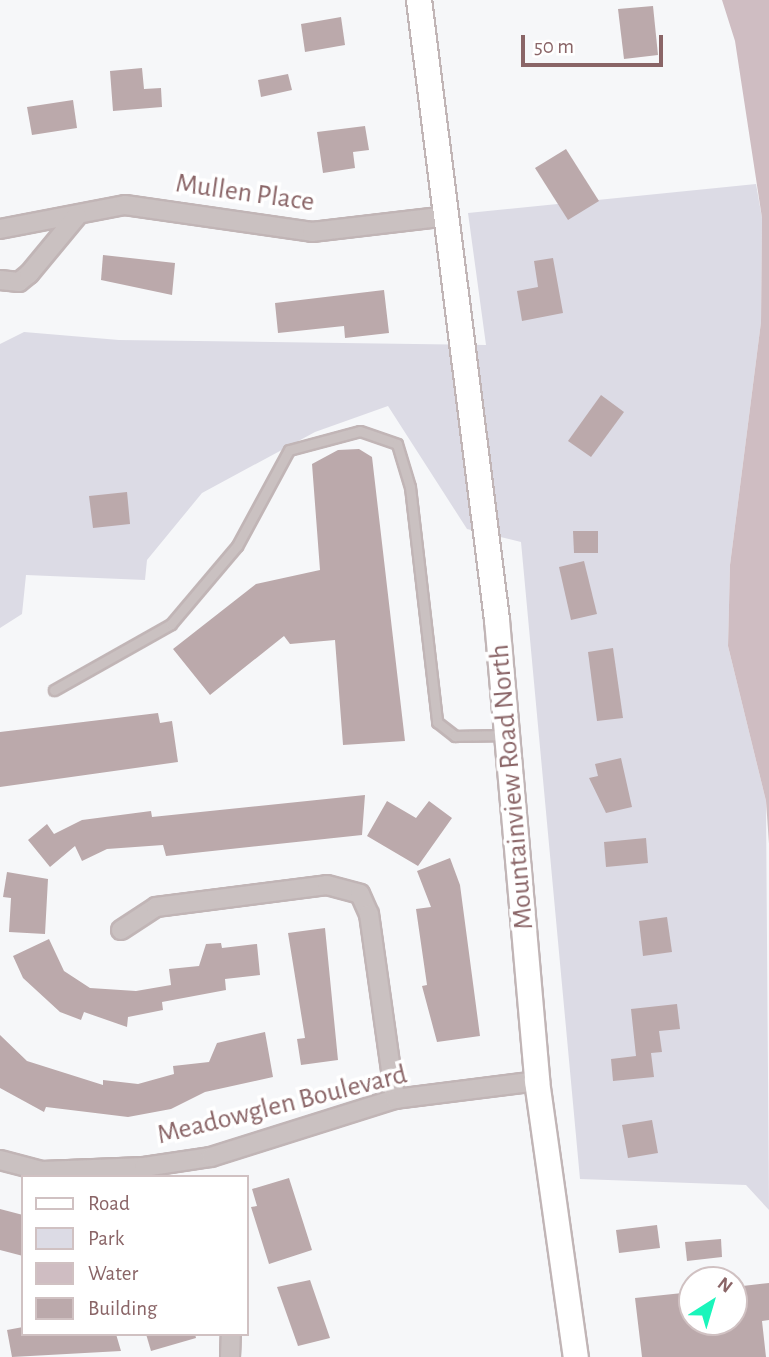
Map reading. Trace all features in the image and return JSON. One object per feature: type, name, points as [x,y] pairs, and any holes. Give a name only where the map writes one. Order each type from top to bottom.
[{"type":"main road","name":"Mountainview Road North","points":[[419,0],[508,735],[537,1081],[576,1357]]},
{"type":"street","name":"Mullen Place","points":[[0,229],[149,206],[312,232],[447,216]]},
{"type":"street","points":[[0,280],[19,282],[29,274],[78,216]]},
{"type":"street","points":[[121,930],[156,907],[327,886],[360,894],[369,914],[395,1099]]},
{"type":"street","name":"Meadowglen Boulevard","points":[[0,1160],[42,1171],[96,1173],[189,1168],[395,1099],[537,1081]]},
{"type":"street","points":[[230,1357],[231,1336]]},
{"type":"lane","points":[[54,690],[171,624],[237,546],[289,450],[360,431],[397,444],[410,487],[437,722],[455,736],[508,735]]},
{"type":"green space","points":[[756,184],[762,218],[761,322],[730,565],[728,646],[766,801],[769,1210],[746,1185],[580,1179],[521,542],[467,529],[388,406],[315,432],[202,493],[147,560],[145,580],[26,575],[22,614],[0,628],[0,344],[24,332],[119,340],[486,345],[468,213]]},
{"type":"water","points":[[722,0],[769,0],[769,844],[766,801],[728,646],[730,565],[761,322],[762,218],[735,41]]},
{"type":"building","points":[[653,6],[658,55],[624,59],[618,9]]},
{"type":"building","points":[[341,17],[345,45],[305,52],[301,24]]},
{"type":"building","points":[[142,68],[144,89],[161,88],[162,107],[113,111],[110,71]]},
{"type":"building","points":[[288,74],[292,90],[261,97],[258,80]]},
{"type":"building","points":[[73,100],[77,128],[32,135],[27,107]]},
{"type":"building","points":[[365,126],[369,150],[353,152],[355,168],[323,173],[317,132]]},
{"type":"building","points":[[566,149],[599,201],[568,220],[535,168]]},
{"type":"building","points":[[103,255],[175,263],[172,295],[101,280]]},
{"type":"building","points":[[553,258],[563,313],[522,321],[517,291],[538,287],[534,261]]},
{"type":"building","points":[[384,290],[389,333],[345,338],[344,326],[278,333],[275,303]]},
{"type":"building","points":[[601,395],[624,412],[591,457],[568,441]]},
{"type":"building","points":[[359,449],[372,457],[405,741],[343,745],[335,640],[290,644],[284,636],[210,695],[173,649],[256,584],[320,570],[312,464],[338,450]]},
{"type":"building","points":[[127,492],[130,524],[93,528],[89,496]]},
{"type":"building","points":[[573,531],[598,531],[598,553],[574,553]]},
{"type":"building","points":[[584,561],[597,614],[571,620],[559,567]]},
{"type":"building","points":[[613,648],[623,718],[597,721],[588,652]]},
{"type":"building","points":[[158,713],[160,723],[172,721],[178,762],[0,787],[0,732]]},
{"type":"building","points":[[621,758],[632,807],[606,813],[589,778],[598,776],[595,764]]},
{"type":"building","points":[[365,795],[362,835],[166,856],[163,845],[107,849],[82,861],[75,846],[50,867],[28,840],[47,824],[54,834],[82,820],[151,811],[152,817]]},
{"type":"building","points":[[387,801],[416,818],[429,801],[452,818],[418,866],[367,836]]},
{"type":"building","points":[[646,838],[648,863],[606,867],[604,842]]},
{"type":"building","points":[[450,858],[460,885],[480,1036],[437,1042],[422,986],[427,985],[416,909],[431,907],[417,871]]},
{"type":"building","points":[[7,872],[48,879],[45,934],[9,932],[11,898],[3,897]]},
{"type":"building","points":[[667,917],[672,952],[643,956],[639,921]]},
{"type":"building","points":[[325,928],[338,1060],[301,1065],[297,1039],[305,1038],[288,933]]},
{"type":"building","points":[[49,939],[64,971],[90,988],[136,991],[171,985],[169,969],[199,966],[206,944],[221,943],[222,948],[257,944],[260,975],[225,979],[226,990],[162,1002],[163,1010],[128,1017],[127,1027],[84,1012],[81,1020],[60,1012],[23,978],[13,956]]},
{"type":"building","points":[[677,1004],[680,1029],[659,1031],[662,1052],[651,1053],[654,1077],[613,1081],[611,1059],[636,1056],[631,1009]]},
{"type":"building","points":[[265,1032],[273,1077],[205,1092],[171,1109],[128,1117],[46,1107],[44,1112],[0,1088],[0,1035],[27,1061],[103,1085],[103,1080],[138,1084],[174,1074],[173,1066],[209,1062],[217,1043]]},
{"type":"building","points":[[652,1120],[658,1153],[628,1158],[622,1125]]},
{"type":"building","points":[[289,1178],[312,1250],[269,1264],[251,1207],[257,1206],[252,1189]]},
{"type":"building","points":[[0,1209],[21,1214],[21,1255],[0,1250]]},
{"type":"building","points":[[657,1225],[660,1248],[619,1253],[616,1230]]},
{"type":"building","points":[[721,1239],[722,1257],[687,1261],[685,1242]]},
{"type":"building","points":[[310,1280],[330,1338],[298,1346],[277,1287]]},
{"type":"building","points":[[769,1283],[769,1320],[762,1321],[766,1357],[642,1357],[635,1298],[678,1293],[678,1336],[748,1336],[748,1285]]},
{"type":"building","points":[[21,1327],[21,1336],[117,1336],[121,1351],[12,1357],[7,1330]]},
{"type":"building","points":[[147,1336],[196,1336],[196,1338],[151,1351]]}]
